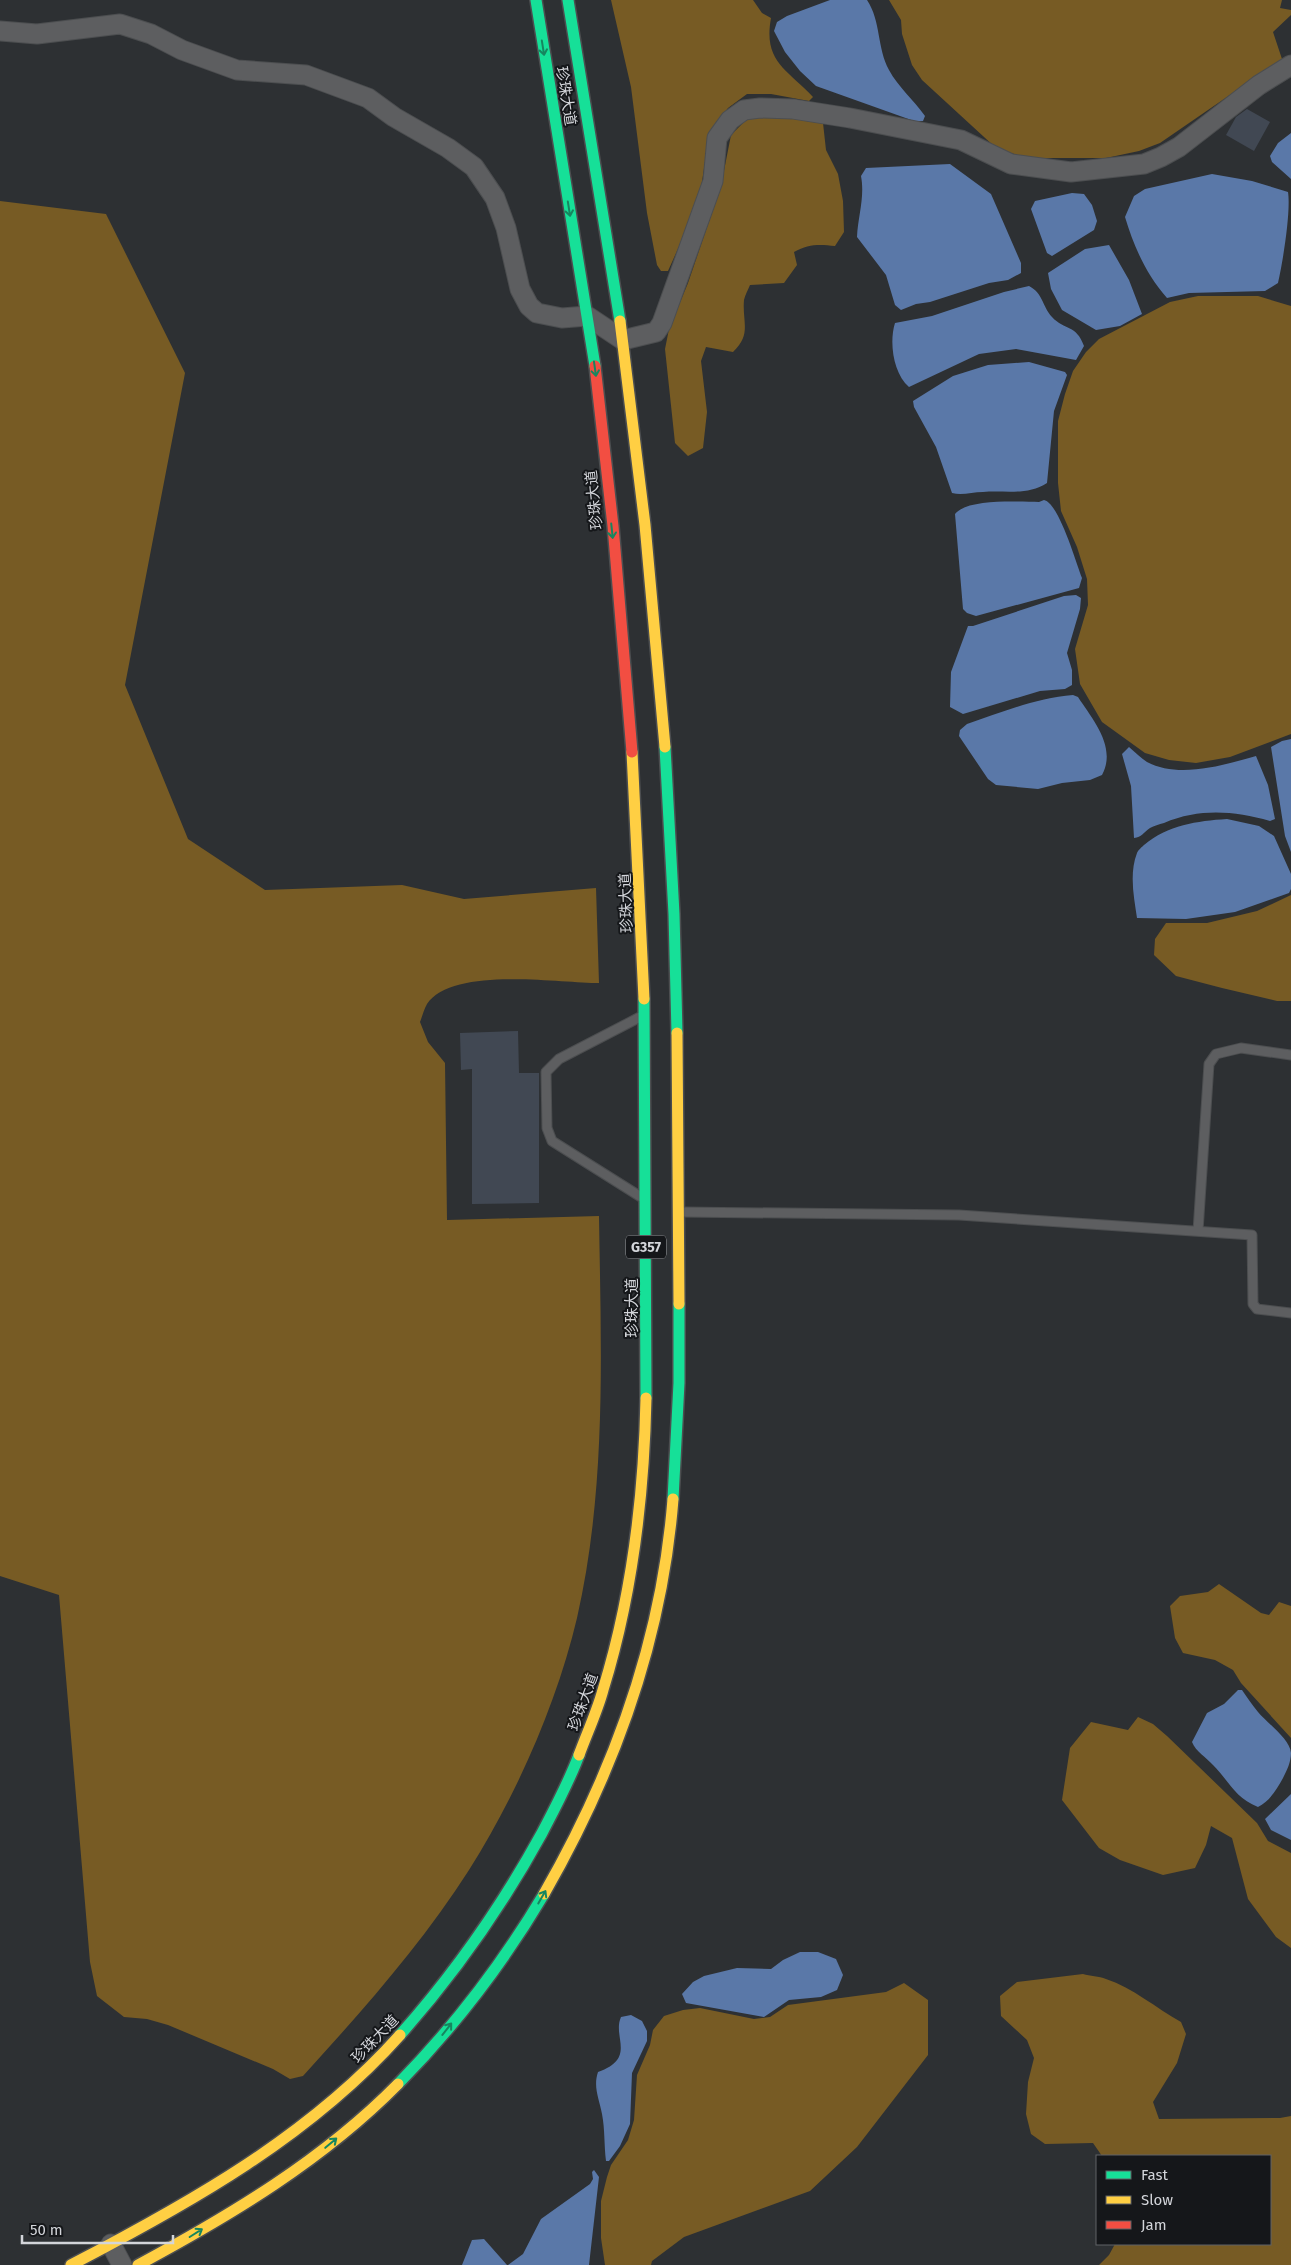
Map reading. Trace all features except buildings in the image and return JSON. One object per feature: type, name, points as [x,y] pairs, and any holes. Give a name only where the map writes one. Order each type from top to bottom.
[{"type":"highway","name":"珍珠大道","points":[[71,2265],[176,2209],[239,2169],[306,2122],[365,2072],[413,2020],[460,1962],[505,1897],[544,1831],[578,1759],[602,1694],[620,1637],[638,1531],[645,1448],[647,1376],[645,1014],[637,823],[619,595],[595,369],[536,0]]},
{"type":"highway","name":"珍珠大道","points":[[138,2265],[192,2237],[257,2196],[326,2147],[386,2096],[438,2041],[486,1980],[532,1914],[572,1845],[607,1771],[633,1704],[651,1644],[663,1585],[676,1460],[679,1376],[676,989],[669,821],[651,592],[623,340],[568,0]]},
{"type":"street","points":[[0,31],[37,34],[120,24],[151,34],[196,56],[237,70],[306,75],[368,98],[394,117],[448,148],[474,167],[495,198],[506,228],[520,289],[529,306],[537,313],[562,318],[587,316],[623,340],[656,332],[662,323],[713,181],[717,138],[730,120],[744,110],[760,108],[793,109],[850,118],[961,140],[1011,164],[1071,172],[1144,164],[1162,157],[1179,147],[1259,85],[1291,65]]},
{"type":"street","points":[[115,2242],[122,2265]]},
{"type":"street","points":[[115,2242],[133,2265]]},
{"type":"lane","points":[[645,1014],[559,1059],[546,1072],[547,1128],[552,1140],[646,1199]]},
{"type":"lane","points":[[1198,1231],[1209,1064],[1216,1054],[1242,1048],[1291,1055]]},
{"type":"lane","points":[[678,1212],[959,1215],[1252,1235],[1253,1304],[1258,1309],[1291,1313]]},
{"type":"shaded area","points":[[611,0],[753,0],[762,13],[771,18],[769,33],[771,45],[779,64],[813,97],[809,101],[771,94],[747,94],[728,108],[709,135],[699,202],[668,271],[661,271],[657,265],[647,213],[631,87]]},
{"type":"shaded area","points":[[889,0],[1282,0],[1280,8],[1291,10],[1291,15],[1273,32],[1282,59],[1160,143],[1139,151],[1106,158],[1026,158],[996,148],[922,80],[912,65],[902,34],[901,20]]},
{"type":"shaded area","points":[[794,115],[823,123],[826,150],[838,174],[843,201],[844,232],[835,246],[814,245],[794,252],[797,265],[784,283],[750,285],[744,300],[744,333],[739,346],[733,352],[706,347],[701,361],[707,412],[703,448],[688,456],[675,443],[665,349],[669,329],[688,283],[721,186],[731,135],[749,117]]},
{"type":"shaded area","points":[[0,201],[106,214],[185,373],[125,685],[188,839],[265,890],[402,885],[464,899],[596,888],[599,983],[507,979],[459,985],[440,992],[427,1004],[420,1022],[428,1042],[445,1063],[447,1220],[599,1216],[601,1367],[598,1468],[587,1568],[569,1650],[546,1716],[519,1780],[469,1870],[432,1924],[369,2002],[303,2076],[290,2079],[273,2069],[168,2025],[147,2019],[124,2017],[97,1996],[90,1962],[59,1595],[0,1576]]},
{"type":"shaded area","points":[[1198,296],[1258,296],[1291,306],[1291,734],[1230,757],[1196,763],[1169,760],[1145,753],[1102,722],[1080,684],[1075,649],[1088,605],[1087,579],[1077,547],[1061,511],[1058,483],[1058,421],[1073,371],[1086,352],[1099,339],[1170,302]]},
{"type":"shaded area","points":[[1291,895],[1291,1001],[1277,1001],[1176,976],[1154,955],[1155,939],[1166,923],[1207,923],[1257,911]]},
{"type":"shaded area","points":[[1219,1584],[1261,1613],[1269,1615],[1279,1602],[1291,1606],[1291,1738],[1241,1683],[1233,1670],[1215,1660],[1183,1653],[1175,1638],[1170,1606],[1180,1596],[1208,1592]]},
{"type":"shaded area","points":[[1138,1717],[1153,1724],[1167,1736],[1257,1823],[1268,1841],[1291,1853],[1291,1948],[1276,1937],[1248,1899],[1232,1838],[1211,1826],[1206,1845],[1195,1868],[1163,1875],[1120,1860],[1099,1848],[1062,1800],[1070,1748],[1091,1722],[1128,1730]]},
{"type":"shaded area","points":[[1083,1974],[1103,1978],[1135,1993],[1181,2022],[1186,2034],[1177,2063],[1153,2102],[1159,2119],[1280,2118],[1291,2116],[1291,2265],[1099,2265],[1109,2255],[1114,2245],[1271,2245],[1271,2155],[1101,2155],[1093,2143],[1045,2144],[1031,2134],[1026,2114],[1028,2082],[1034,2058],[1027,2040],[1001,2016],[1000,1996],[1017,1982]]},
{"type":"shaded area","points":[[904,1983],[928,2000],[928,2055],[857,2147],[810,2191],[684,2237],[652,2261],[651,2265],[605,2265],[601,2238],[601,2201],[611,2165],[628,2140],[634,2120],[637,2075],[650,2045],[653,2030],[664,2016],[683,2010],[700,2008],[754,2019],[770,2017],[788,2005],[886,1992]]},
{"type":"water","points":[[830,0],[867,0],[875,17],[885,62],[897,82],[925,116],[923,121],[914,121],[816,86],[800,71],[785,52],[774,31],[777,22],[787,16]]},
{"type":"water","points":[[1291,133],[1291,179],[1272,162],[1270,156],[1278,143]]},
{"type":"water","points":[[950,164],[991,194],[1021,263],[1021,273],[1008,280],[989,283],[901,310],[895,305],[886,275],[857,237],[862,199],[861,176],[866,168]]},
{"type":"water","points":[[1212,174],[1252,181],[1288,192],[1287,223],[1278,283],[1265,291],[1189,293],[1167,298],[1142,260],[1132,239],[1125,217],[1134,196],[1145,189]]},
{"type":"water","points":[[1072,193],[1084,194],[1092,205],[1097,221],[1094,230],[1052,256],[1047,253],[1031,209],[1035,201]]},
{"type":"water","points":[[1109,245],[1129,280],[1142,314],[1120,326],[1096,330],[1062,310],[1051,289],[1048,273],[1085,249]]},
{"type":"water","points":[[1029,286],[1040,296],[1052,317],[1074,331],[1081,339],[1084,346],[1076,360],[1016,349],[979,354],[909,387],[904,381],[899,374],[894,357],[892,339],[895,323],[932,316],[1004,292]]},
{"type":"water","points":[[1029,362],[1065,372],[1067,375],[1054,411],[1047,483],[1032,490],[1016,492],[952,493],[936,447],[914,407],[913,401],[953,376],[988,365]]},
{"type":"water","points":[[1044,500],[1055,511],[1066,534],[1082,578],[1079,588],[976,616],[967,613],[963,609],[955,514],[971,505],[982,503],[1039,502]]},
{"type":"water","points":[[1076,595],[1081,598],[1080,609],[1067,653],[1072,670],[1072,685],[1065,689],[1040,691],[963,714],[950,707],[951,672],[968,626],[1064,596]]},
{"type":"water","points":[[1073,695],[1078,697],[1096,724],[1105,744],[1107,754],[1106,765],[1102,775],[1090,780],[1062,783],[1038,789],[996,785],[988,779],[959,736],[960,730],[967,724],[1032,702]]},
{"type":"water","points":[[1291,739],[1291,852],[1285,836],[1271,747]]},
{"type":"water","points":[[1129,747],[1147,762],[1173,770],[1202,769],[1256,756],[1268,785],[1275,819],[1270,821],[1230,813],[1204,813],[1177,818],[1157,825],[1141,836],[1134,838],[1131,786],[1122,754]]},
{"type":"water","points":[[1227,819],[1259,826],[1274,836],[1291,874],[1291,889],[1289,893],[1235,912],[1186,919],[1137,918],[1133,869],[1139,850],[1153,838],[1183,825]]},
{"type":"water","points":[[1238,1690],[1242,1690],[1258,1712],[1287,1742],[1291,1753],[1283,1778],[1269,1799],[1258,1807],[1238,1794],[1219,1771],[1196,1749],[1192,1742],[1207,1713],[1224,1704]]},
{"type":"water","points":[[1291,1794],[1291,1840],[1271,1830],[1265,1819]]},
{"type":"water","points":[[800,1952],[818,1952],[836,1959],[843,1975],[837,1990],[821,1997],[789,2000],[764,2017],[686,2003],[682,1994],[693,1982],[704,1976],[737,1968],[771,1969],[783,1960]]},
{"type":"water","points":[[631,2015],[642,2021],[647,2031],[647,2041],[632,2073],[630,2124],[620,2146],[609,2161],[606,2161],[604,2125],[597,2093],[597,2077],[598,2072],[617,2060],[621,2047],[619,2025],[621,2017]]},
{"type":"water","points":[[594,2170],[599,2177],[589,2265],[508,2265],[523,2254],[541,2219],[590,2184],[593,2179],[592,2172]]},
{"type":"water","points":[[484,2239],[507,2265],[462,2265],[472,2240]]},
{"type":"traffic: fast","points":[[536,0],[595,366]]},
{"type":"traffic: fast","points":[[568,0],[620,321]]},
{"type":"traffic: fast","points":[[665,747],[674,914],[677,1033]]},
{"type":"traffic: fast","points":[[644,999],[646,1398]]},
{"type":"traffic: fast","points":[[673,1499],[679,1383],[679,1304]]},
{"type":"traffic: fast","points":[[400,2035],[459,1963],[511,1887],[552,1814],[579,1755]]},
{"type":"traffic: fast","points":[[398,2084],[439,2040],[477,1994],[512,1945],[544,1894]]},
{"type":"traffic: slow","points":[[620,321],[645,525],[665,747]]},
{"type":"traffic: slow","points":[[632,752],[644,999]]},
{"type":"traffic: slow","points":[[677,1033],[679,1304]]},
{"type":"traffic: slow","points":[[579,1755],[603,1690],[622,1619],[629,1582],[643,1472],[646,1398]]},
{"type":"traffic: slow","points":[[544,1894],[592,1801],[613,1753],[631,1704],[646,1654],[658,1603],[673,1499]]},
{"type":"traffic: slow","points":[[71,2265],[204,2192],[288,2136],[365,2071],[400,2035]]},
{"type":"traffic: slow","points":[[138,2265],[241,2206],[275,2184],[339,2137],[398,2084]]},
{"type":"traffic: jam","points":[[595,366],[613,526],[632,752]]}]
